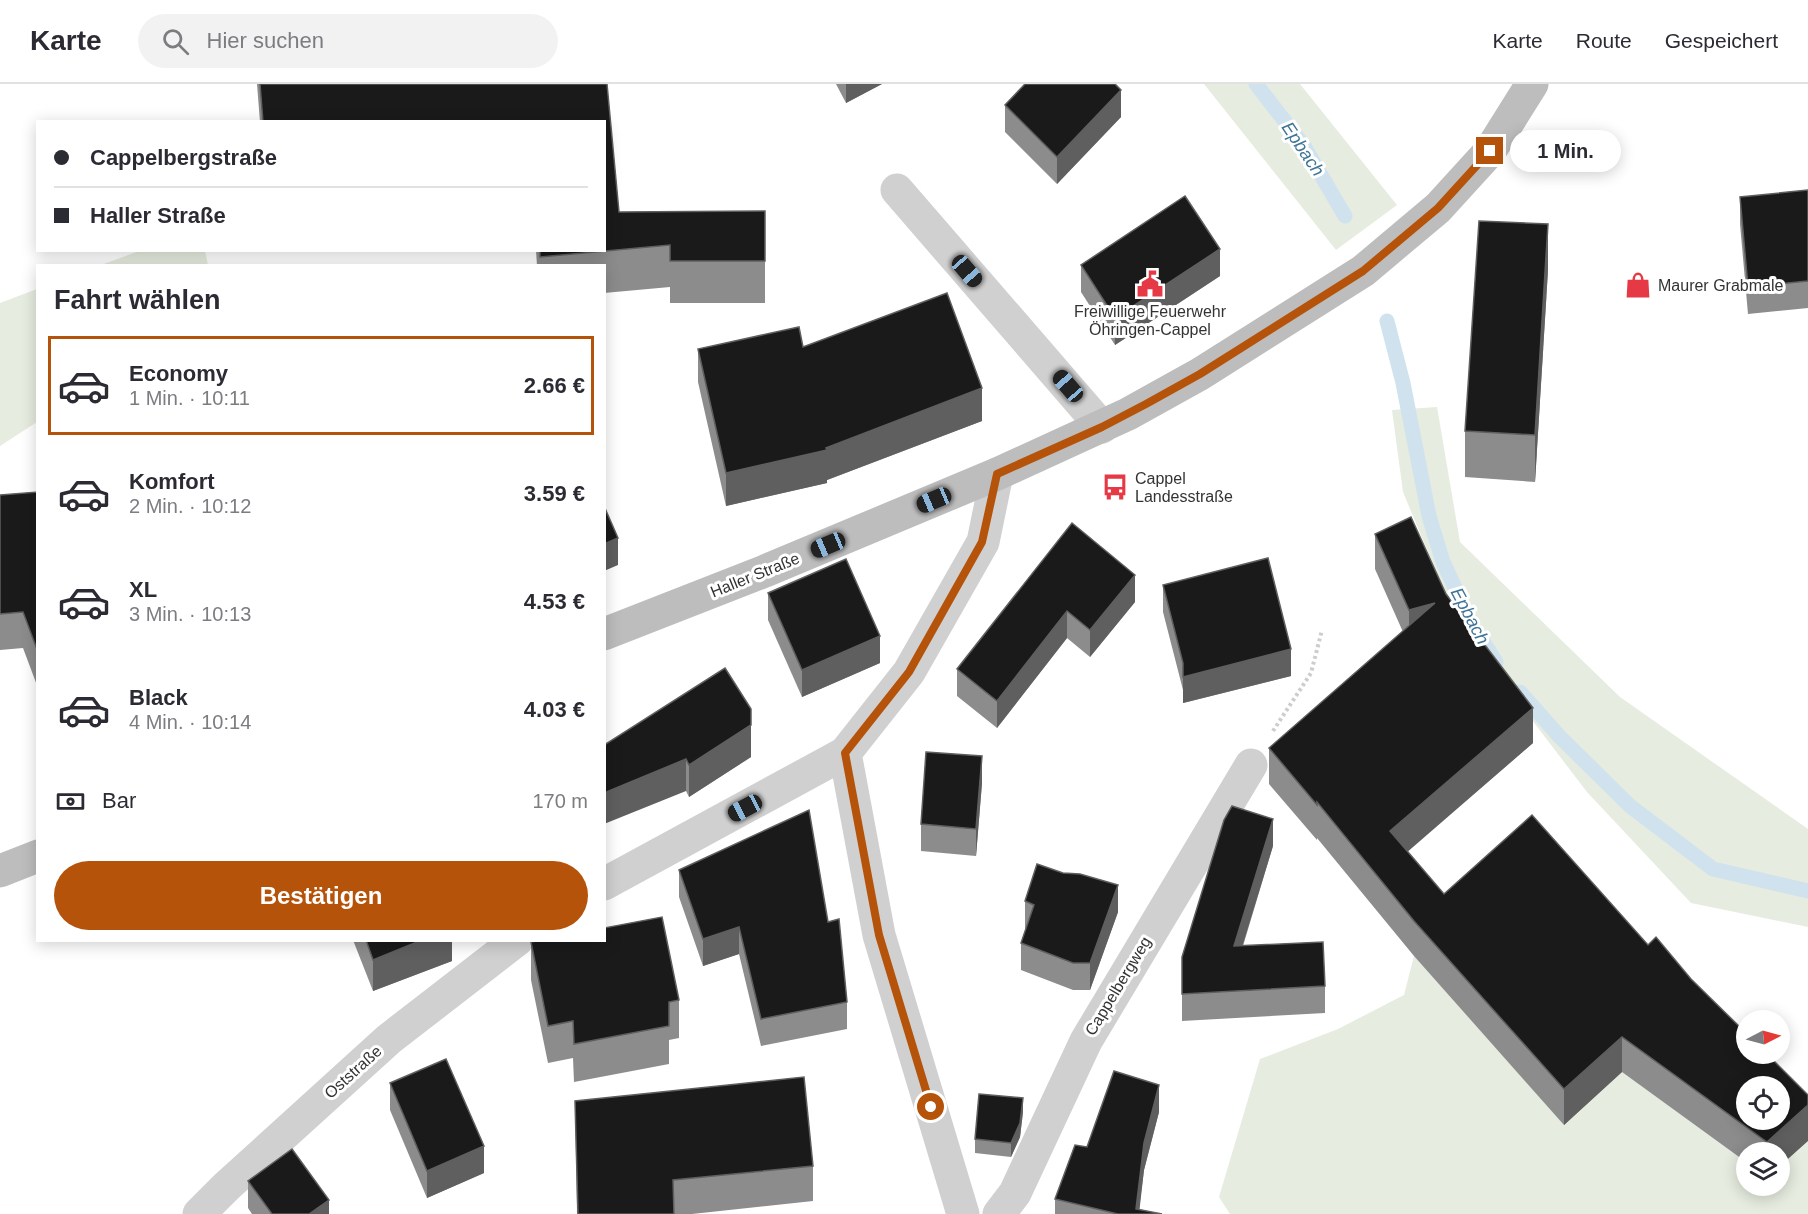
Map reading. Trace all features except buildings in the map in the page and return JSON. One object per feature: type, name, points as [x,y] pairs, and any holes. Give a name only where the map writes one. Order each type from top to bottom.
[{"type":"main road","name":"Haller Straße","points":[[606,633],[765,571],[997,474],[1102,427],[1200,374],[1363,271],[1438,208],[1490,151],[1532,84]]},
{"type":"main road","points":[[0,871],[36,857]]},
{"type":"street","points":[[897,190],[1102,427]]},
{"type":"street","points":[[606,883],[845,753],[909,672],[982,542],[997,474]]},
{"type":"street","points":[[845,753],[879,935],[963,1214]]},
{"type":"street","name":"Cappelbergweg","points":[[999,1214],[1015,1193],[1086,1041],[1251,765]]},
{"type":"street","name":"Oststraße","points":[[199,1214],[389,1040],[514,942]]},
{"type":"path","points":[[1251,765],[1311,673],[1322,630]]},
{"type":"shaded area","points":[[1204,84],[1300,84],[1397,205],[1336,250]]},
{"type":"shaded area","points":[[137,252],[205,252],[208,264],[104,264]]},
{"type":"shaded area","points":[[36,289],[36,423],[0,446],[0,303]]},
{"type":"shaded area","points":[[1437,407],[1460,542],[1620,697],[1808,829],[1808,927],[1691,903],[1587,792],[1457,622],[1403,492],[1392,410]]},
{"type":"shaded area","points":[[1414,956],[1564,1124],[1622,1072],[1736,1155],[1736,1196],[1790,1196],[1790,1157],[1808,1141],[1808,1214],[1230,1214],[1219,1197],[1260,1059],[1338,1029],[1404,995]]},
{"type":"waterway","name":"Epbach","points":[[1256,84],[1304,146],[1345,216]]},
{"type":"waterway","name":"Epbach","points":[[1387,321],[1403,383],[1429,516],[1443,562],[1472,624],[1496,662]]},
{"type":"waterway","name":"Epbach","points":[[1520,692],[1559,736],[1630,806],[1713,869],[1808,891]]},
{"type":"place","name":"Freiwillige Feuerwehr Öhringen-Cappel","points":[[1150,284]]},
{"type":"place","name":"Maurer Grabmale","points":[[1638,285]]},
{"type":"place","name":"Cappel Landesstraße","points":[[1115,487]]},
{"type":"route","points":[[931,1107],[879,935],[845,753],[909,672],[982,542],[997,474],[1128,414],[1200,374],[1363,271],[1438,208],[1490,151]]}]
